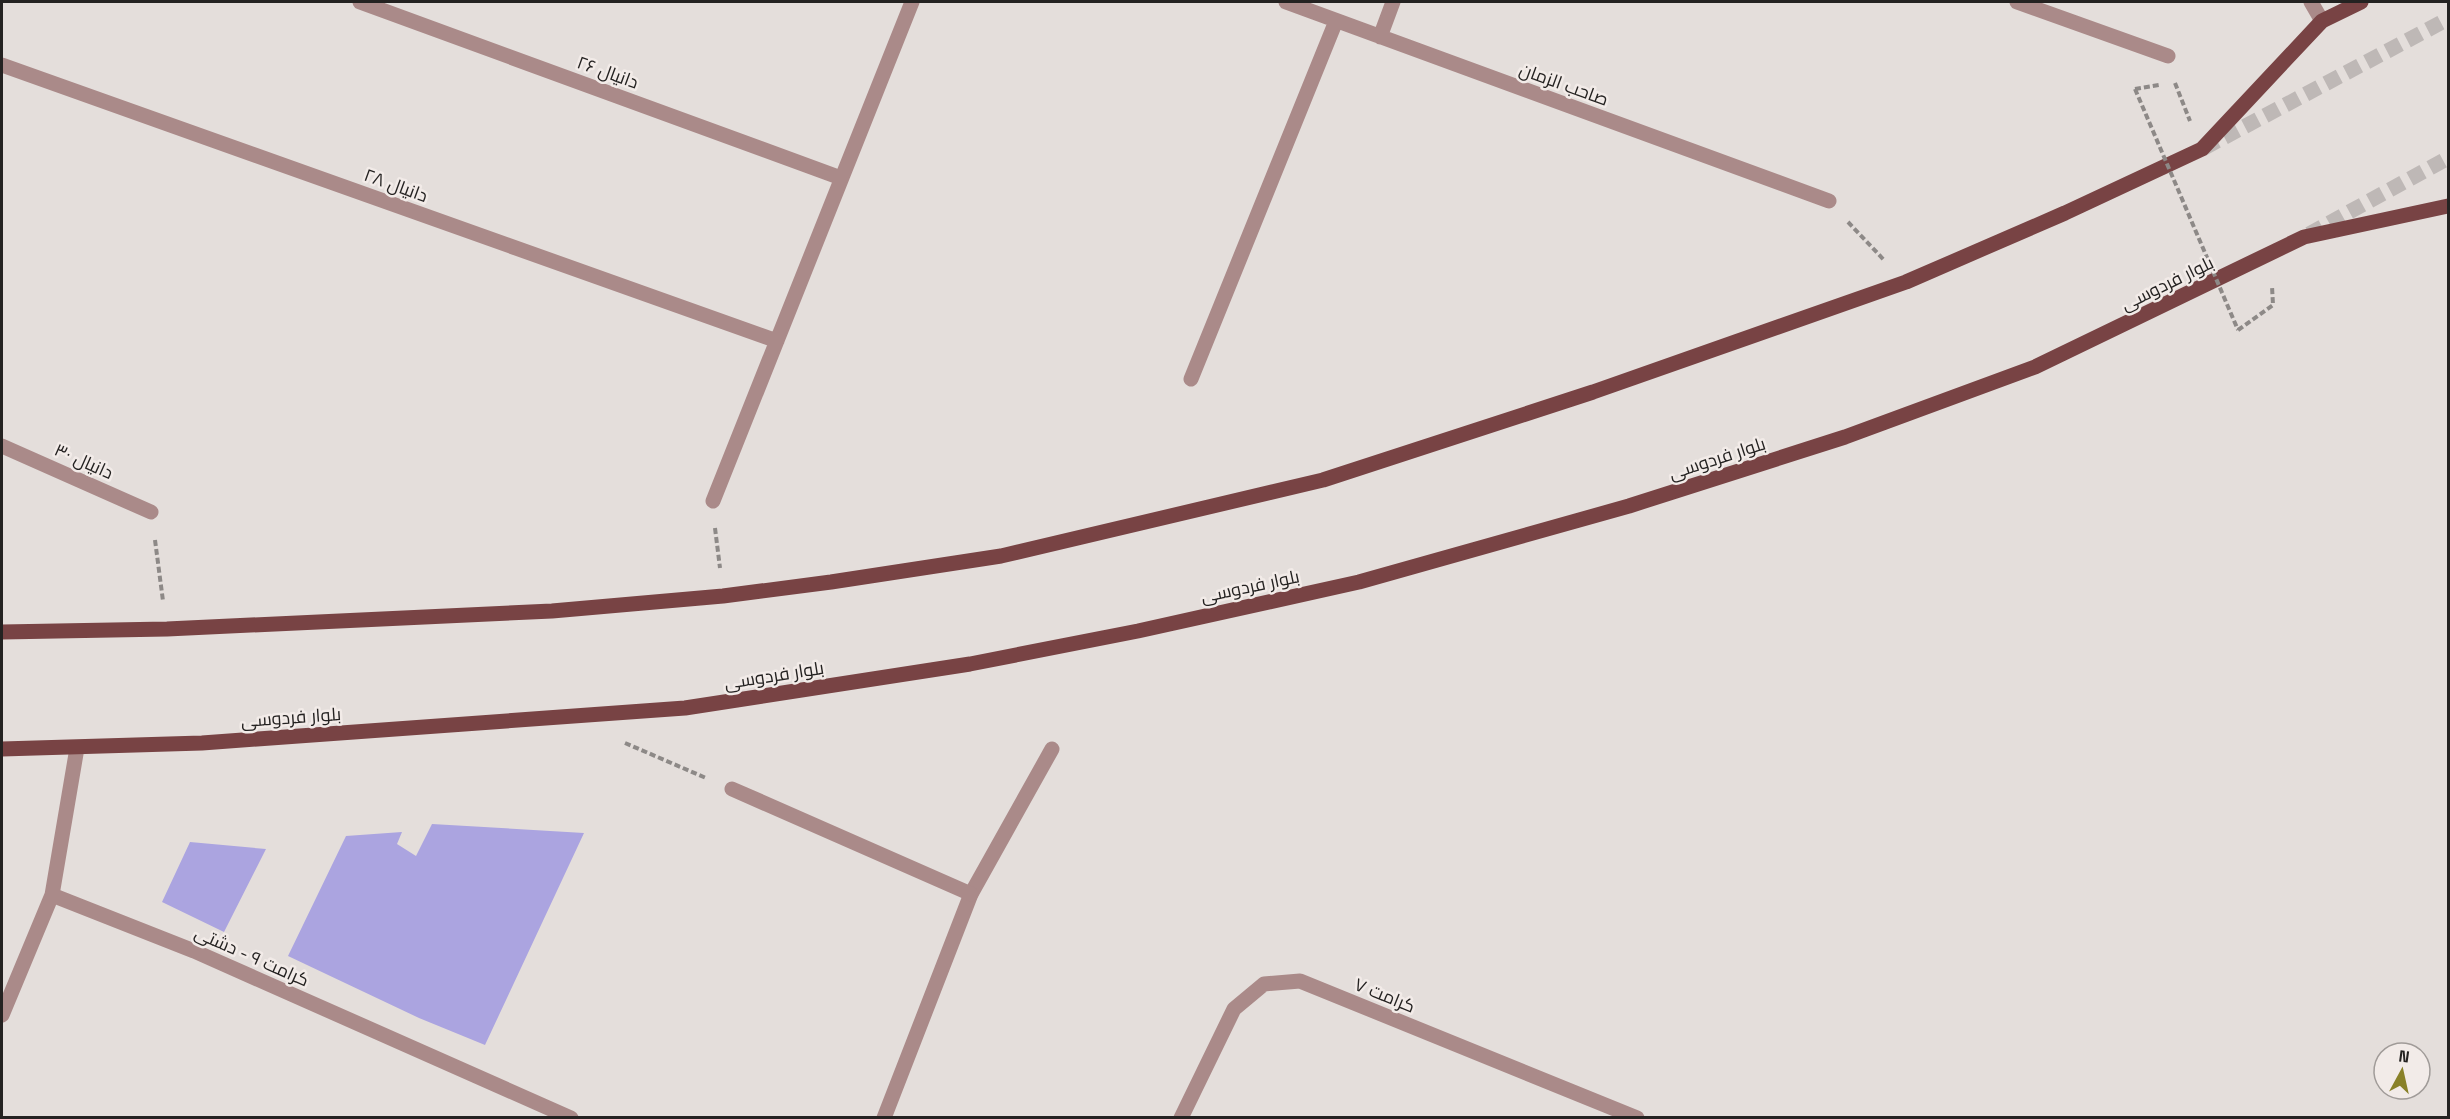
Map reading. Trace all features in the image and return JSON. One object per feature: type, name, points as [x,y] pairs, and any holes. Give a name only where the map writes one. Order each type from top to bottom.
[{"type":"main road","points":[[2,632],[167,628],[552,611],[723,596],[1001,556],[1323,480],[1593,392],[1906,282],[2065,213],[2202,149],[2322,21],[2361,2]]},
{"type":"main road","name":"بلوار فردوسی","points":[[2,749],[202,743],[567,719],[685,708],[970,664],[1138,631],[1359,582],[1629,506],[1845,437],[2036,367],[2304,237],[2448,206]]},
{"type":"street","name":"دانیال ۲۶","points":[[360,2],[842,178]]},
{"type":"street","points":[[713,501],[912,2]]},
{"type":"street","name":"صاحب الزمان","points":[[1286,2],[1829,201]]},
{"type":"street","points":[[1380,37],[1394,2]]},
{"type":"street","points":[[2017,2],[2169,56]]},
{"type":"street","points":[[2311,2],[2322,21]]},
{"type":"street","points":[[1191,379],[1336,21]]},
{"type":"street","name":"دانیال ۲۸","points":[[2,65],[777,341]]},
{"type":"street","name":"دانیال ۳۰","points":[[2,446],[151,512]]},
{"type":"street","points":[[2,1015],[52,895],[77,748]]},
{"type":"street","points":[[884,1118],[971,894],[1052,749]]},
{"type":"street","points":[[732,789],[971,894]]},
{"type":"street","name":"کرامت ۹ - دشتی","points":[[52,895],[194,951],[571,1118]]},
{"type":"street","name":"کرامت ۷","points":[[1181,1118],[1234,1009],[1264,984],[1300,981],[1637,1118]]},
{"type":"path","points":[[2202,149],[2175,83],[2135,89],[2238,330],[2273,305],[2270,255]]},
{"type":"path","points":[[1829,201],[1906,282]]},
{"type":"path","points":[[713,501],[723,596]]},
{"type":"path","points":[[151,512],[167,628]]},
{"type":"path","points":[[622,742],[732,789]]},
{"type":"building","points":[[432,824],[584,833],[485,1045],[419,1018],[288,956],[346,836],[402,832],[397,844],[416,856]]},
{"type":"building","points":[[190,842],[266,849],[224,932],[162,902]]},
{"type":"tunnel","points":[[2204,148],[2448,19]]},
{"type":"tunnel","points":[[2309,234],[2448,158]]}]
